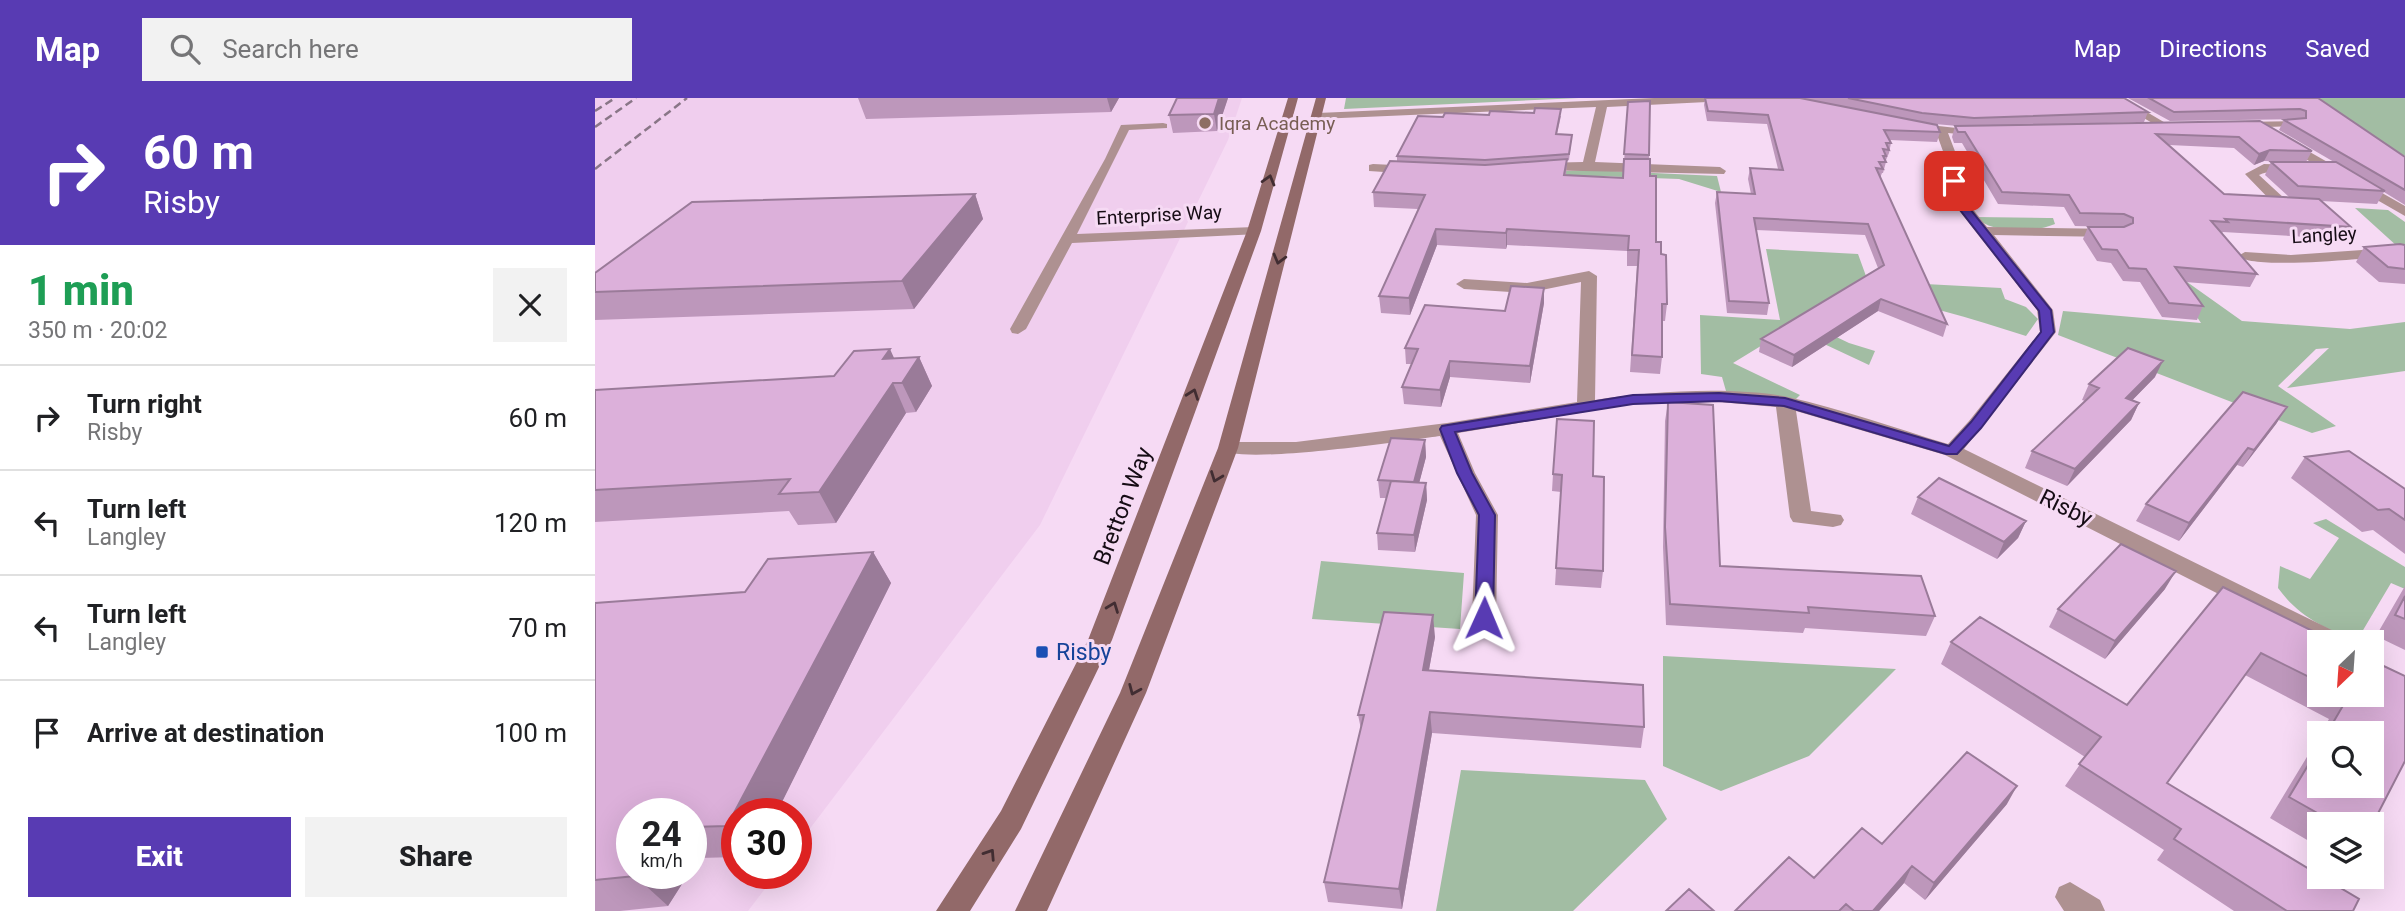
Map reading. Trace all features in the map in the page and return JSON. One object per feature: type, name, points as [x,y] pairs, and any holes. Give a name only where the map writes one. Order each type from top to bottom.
[{"type":"street","name":"Bretton Way","points":[[953,911],[1011,820],[1100,640],[1254,231],[1293,98]]},
{"type":"street","points":[[1031,911],[1133,692],[1228,448],[1319,107],[1602,104],[1727,98]]},
{"type":"street","points":[[2115,98],[2175,128],[2143,128]]},
{"type":"street","points":[[1588,165],[1602,104]]},
{"type":"street","points":[[1896,123],[1941,131],[1998,132]]},
{"type":"street","points":[[2231,126],[2295,124]]},
{"type":"street","name":"Langley","points":[[2257,125],[2405,212]]},
{"type":"street","name":"Enterprise Way","points":[[1018,329],[1111,159],[1125,127],[1163,126]]},
{"type":"street","points":[[1941,131],[1950,154],[1961,204],[2045,310],[2048,332],[1976,425],[1952,451]]},
{"type":"street","points":[[1523,169],[1588,165],[1720,171]]},
{"type":"street","points":[[1373,168],[1429,170]]},
{"type":"street","name":"Langley","points":[[2280,202],[2251,174],[2264,168],[2331,169]]},
{"type":"street","name":"Enterprise Way","points":[[1066,239],[1254,231]]},
{"type":"street","points":[[1984,231],[2119,233]]},
{"type":"street","name":"Langley","points":[[2245,256],[2291,259],[2405,251]]},
{"type":"street","points":[[1464,284],[1527,288],[1588,276],[1586,406]]},
{"type":"street","name":"Risby","points":[[1228,448],[1296,448],[1447,429],[1633,399],[1719,397],[1785,402],[1952,451],[2311,630]]},
{"type":"street","points":[[1785,402],[1801,517],[1833,520]]},
{"type":"street","points":[[1447,429],[1465,473],[1487,515],[1484,618]]},
{"type":"shaded area","points":[[595,98],[1242,98],[1228,140],[1040,525],[812,826],[812,798],[721,798],[721,889],[765,889],[748,911],[595,911]]},
{"type":"green space","points":[[1346,98],[1579,98],[1344,109]]},
{"type":"green space","points":[[2300,98],[2405,98],[2405,156]]},
{"type":"green space","points":[[1591,170],[1717,176],[1721,192],[1679,179],[1596,176],[1547,178],[1543,172]]},
{"type":"green space","points":[[2355,208],[2388,210],[2405,222],[2405,245],[2398,247]]},
{"type":"green space","points":[[1975,217],[2053,218],[2055,224],[2036,229],[2013,230],[1992,227]]},
{"type":"green space","points":[[1766,249],[1858,254],[1866,276],[1887,282],[2001,288],[2005,299],[2026,307],[2038,319],[2026,336],[1858,288],[1805,322],[1849,343],[1875,351],[1869,365],[1790,328],[1733,363],[1800,395],[1796,399],[1726,391],[1722,377],[1701,374],[1700,315],[1780,320]]},
{"type":"green space","points":[[2167,272],[2173,272],[2242,321],[2350,329],[2405,322],[2405,371],[2287,388],[2329,348],[2316,349],[2278,386],[2336,426],[2312,433],[2058,335],[2063,311],[2201,323]]},
{"type":"green space","points":[[2326,519],[2405,567],[2405,589],[2391,583],[2363,630],[2331,630],[2323,626],[2303,614],[2278,588],[2280,566],[2310,579],[2339,538],[2313,523]]},
{"type":"green space","points":[[1321,561],[1464,573],[1460,629],[1312,619]]},
{"type":"green space","points":[[1663,656],[1896,669],[1809,756],[1721,791],[1663,766]]},
{"type":"green space","points":[[1461,770],[1645,780],[1667,819],[1573,911],[1436,911]]},
{"type":"building","points":[[1177,98],[1219,98],[1214,114],[1169,115]]},
{"type":"building","points":[[1705,98],[1800,98],[1937,125],[1940,132],[1884,130],[1891,143],[1886,143],[1889,150],[1883,149],[1886,162],[1879,162],[1883,169],[1876,168],[1947,324],[1881,299],[1794,355],[1761,339],[1884,265],[1868,224],[1754,218],[1769,303],[1729,301],[1717,192],[1755,194],[1750,168],[1783,170],[1768,115],[1708,111]]},
{"type":"building","points":[[1848,98],[2124,98],[2148,112],[1974,118],[1922,113]]},
{"type":"building","points":[[2149,98],[2318,98],[2405,157],[2405,190],[2284,120],[2306,118],[2306,111],[2174,112]]},
{"type":"building","points":[[1650,101],[1649,155],[1624,154],[1628,102]]},
{"type":"building","points":[[1535,108],[1561,109],[1556,134],[1572,135],[1569,154],[1485,160],[1397,156],[1418,116],[1443,117],[1445,113],[1489,115],[1490,111],[1534,113]]},
{"type":"building","points":[[2260,121],[2312,151],[2270,150],[2259,154],[2239,137],[2156,134],[2224,194],[2319,199],[2351,227],[2225,219],[2228,222],[2211,221],[2257,274],[2175,267],[2203,306],[2169,303],[2146,269],[2129,268],[2117,250],[2102,249],[2088,227],[2124,227],[2133,223],[2133,218],[2124,214],[2080,213],[2069,195],[2002,192],[1965,132],[1958,132],[1955,126]]},
{"type":"building","points":[[1567,159],[1564,175],[1623,178],[1624,159],[1650,159],[1650,176],[1656,176],[1656,242],[1661,242],[1661,254],[1666,255],[1667,304],[1662,304],[1662,357],[1632,355],[1639,250],[1628,250],[1629,236],[1507,229],[1506,233],[1436,229],[1409,298],[1379,296],[1425,195],[1373,192],[1390,161],[1485,165]]},
{"type":"building","points":[[2271,162],[2336,162],[2385,191],[2298,186]]},
{"type":"building","points":[[975,194],[902,281],[595,292],[595,273],[692,202]]},
{"type":"building","points":[[2405,245],[2405,269],[2388,267],[2364,247]]},
{"type":"building","points":[[1511,286],[1544,288],[1530,366],[1450,361],[1440,390],[1402,387],[1418,349],[1405,348],[1425,305],[1505,311]]},
{"type":"building","points":[[2128,348],[2163,361],[2126,398],[2139,403],[2075,469],[2032,451],[2099,388],[2089,384]]},
{"type":"building","points":[[890,349],[883,359],[919,357],[902,383],[893,383],[819,492],[779,494],[790,479],[595,490],[595,390],[834,376],[854,351]]},
{"type":"building","points":[[2243,392],[2287,407],[2254,450],[2248,448],[2189,523],[2146,504]]},
{"type":"building","points":[[1668,402],[1713,405],[1720,566],[1921,576],[1935,616],[1808,607],[1809,613],[1670,604],[1665,527]]},
{"type":"building","points":[[1557,419],[1594,421],[1593,476],[1604,477],[1603,571],[1556,568],[1562,475],[1553,474]]},
{"type":"building","points":[[1391,438],[1425,440],[1414,482],[1378,480]]},
{"type":"building","points":[[2349,451],[2405,489],[2405,520],[2389,509],[2378,510],[2305,457]]},
{"type":"building","points":[[1939,478],[2026,521],[2004,542],[1918,497]]},
{"type":"building","points":[[1391,481],[1426,483],[1414,535],[1377,533]]},
{"type":"building","points":[[2121,544],[2176,571],[2115,641],[2058,609]]},
{"type":"building","points":[[873,552],[742,798],[721,798],[721,826],[707,827],[707,798],[616,798],[616,878],[595,880],[595,603],[745,592],[768,559]]},
{"type":"building","points":[[2223,587],[2311,630],[2307,630],[2307,676],[2261,653],[2167,783],[2307,868],[2307,889],[2342,889],[2359,899],[2353,911],[2287,911],[2174,839],[2181,829],[2079,764],[2101,737],[1951,642],[1980,617],[2127,705]]},
{"type":"building","points":[[2405,596],[2405,619],[2395,615]]},
{"type":"building","points":[[1384,612],[1433,615],[1423,670],[1643,685],[1644,727],[1430,712],[1399,889],[1324,882],[1364,715],[1358,715]]},
{"type":"building","points":[[2384,666],[2405,676],[2405,761],[2379,812],[2316,812],[2289,797],[2307,767],[2307,798],[2384,798],[2384,721],[2334,721],[2342,707],[2384,707]]},
{"type":"building","points":[[1967,752],[2017,786],[1934,883],[1912,866],[1873,911],[1854,911],[1846,904],[1839,911],[1735,911],[1789,857],[1814,878],[1862,828],[1882,844]]},
{"type":"building","points":[[1689,889],[1714,911],[1666,911]]},
{"type":"railway","points":[[595,111],[615,98]]},
{"type":"railway","points":[[595,127],[636,98]]},
{"type":"railway","points":[[595,169],[687,98]]},
{"type":"place","name":"Iqra Academy","points":[[1205,123]]},
{"type":"place","name":"Risby","points":[[1042,652]]},
{"type":"route","points":[[1484,618],[1487,515],[1465,473],[1447,429],[1633,399],[1719,397],[1785,402],[1952,451],[1976,425],[2048,332],[2045,310],[1961,204],[1954,181]]}]
